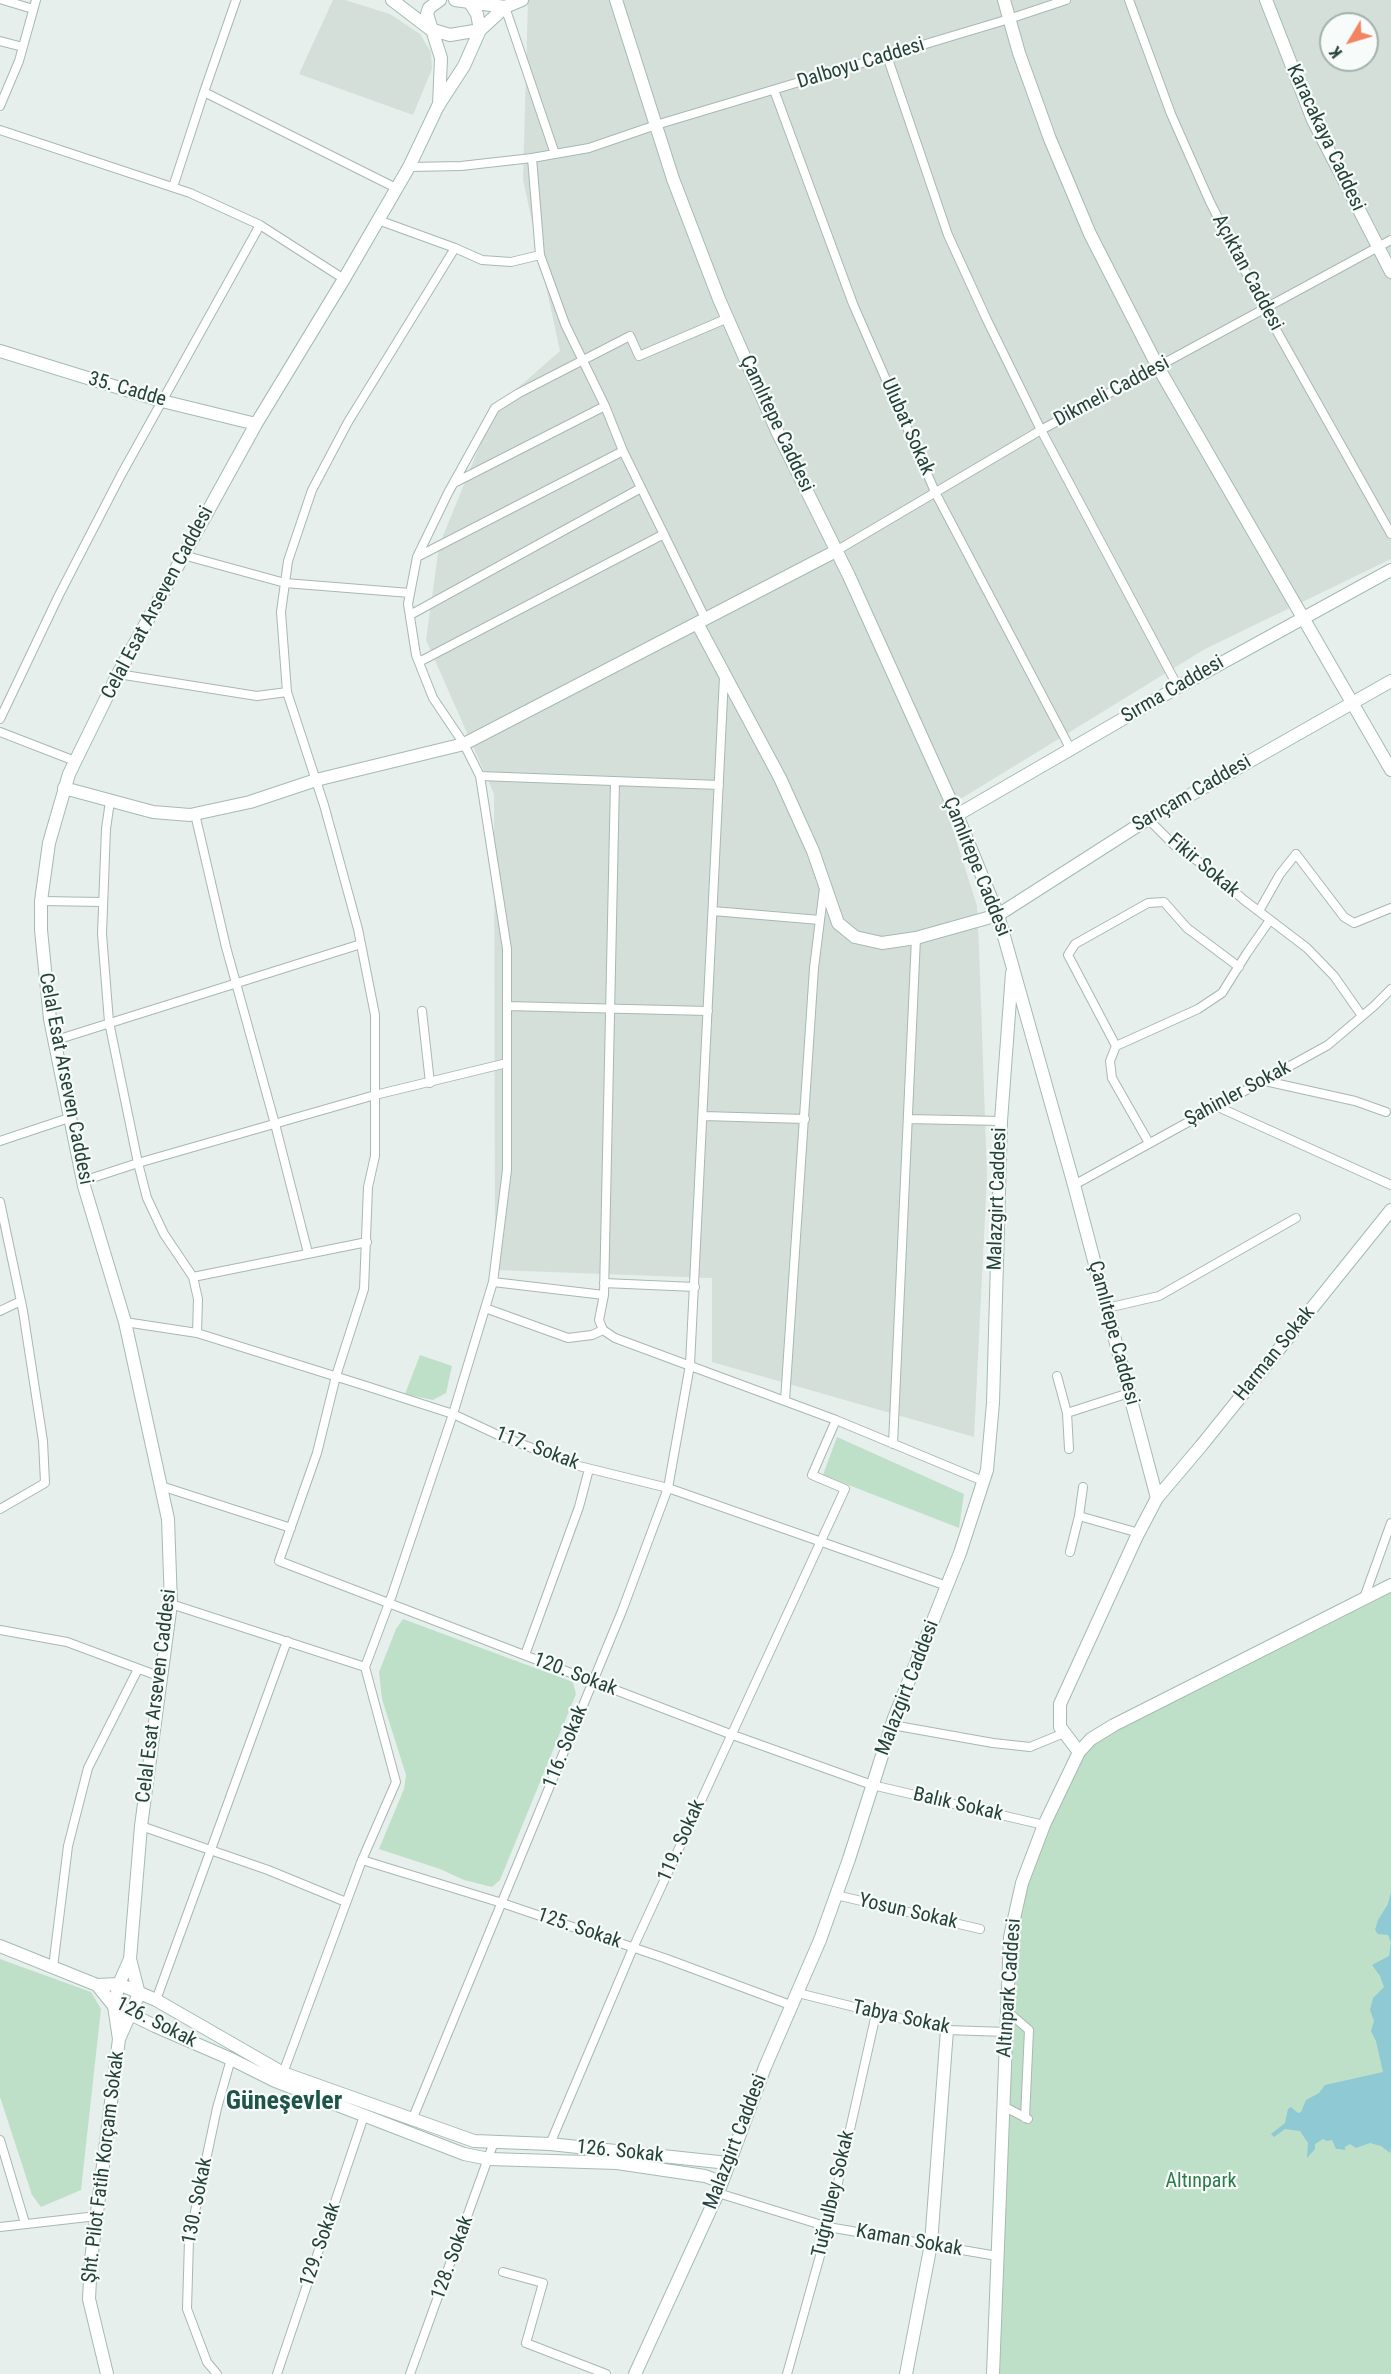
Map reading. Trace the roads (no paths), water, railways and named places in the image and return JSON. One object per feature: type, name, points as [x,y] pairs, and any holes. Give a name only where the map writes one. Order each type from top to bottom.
[{"type":"street","points":[[0,106],[23,47],[35,4],[3,0]]},
{"type":"street","points":[[174,187],[236,0]]},
{"type":"street","points":[[392,0],[430,29],[450,35],[480,30]]},
{"type":"street","points":[[438,106],[441,58],[427,14],[429,8],[440,0]]},
{"type":"street","points":[[455,0],[506,8]]},
{"type":"street","points":[[438,106],[464,66],[480,30],[506,8],[522,0]]},
{"type":"street","name":"Çamlıtepe Caddesi","points":[[616,0],[674,179],[728,318],[777,431],[836,551],[957,815],[998,915],[1074,1185],[1157,1498]]},
{"type":"street","points":[[1004,0],[1050,139],[1090,234],[1158,368],[1391,770]]},
{"type":"street","name":"Dalboyu Caddesi","points":[[409,166],[460,166],[532,158],[589,148],[656,125],[1010,19],[1066,0]]},
{"type":"street","name":"Açıktan Caddesi","points":[[1129,0],[1171,114],[1210,202],[1265,310],[1391,534]]},
{"type":"street","name":"Karacakaya Caddesi","points":[[1266,0],[1313,120],[1391,272]]},
{"type":"street","points":[[469,1],[477,14],[480,30]]},
{"type":"street","points":[[506,8],[555,154]]},
{"type":"street","points":[[0,41],[23,47]]},
{"type":"street","points":[[887,56],[948,235],[1041,430],[1178,687]]},
{"type":"street","name":"Ulubat Sokak","points":[[774,90],[853,304],[936,494],[1071,750]]},
{"type":"street","points":[[204,92],[396,188]]},
{"type":"street","name":"Celal Esat Arseven Caddesi","points":[[130,1959],[141,1826],[171,1604],[168,1519],[125,1322],[83,1181],[54,1041],[44,973],[42,901],[49,843],[64,788],[75,761],[118,674],[256,424],[409,166],[438,106]]},
{"type":"street","points":[[0,130],[174,187],[260,225],[344,279]]},
{"type":"street","points":[[532,158],[540,255],[565,324],[664,534],[701,621]]},
{"type":"street","points":[[378,220],[482,260],[511,262],[540,255]]},
{"type":"street","points":[[0,719],[59,595],[162,401],[260,225]]},
{"type":"street","name":"Dikmeli Caddesi","points":[[836,551],[1041,430],[1391,240]]},
{"type":"street","points":[[161,1486],[291,1528],[316,1453],[336,1376],[364,1289],[368,1186],[375,1156],[375,1015],[361,944],[316,780],[287,692],[281,612],[288,561],[312,490],[354,411],[455,248]]},
{"type":"street","points":[[283,2073],[362,1860],[396,1782],[365,1667],[453,1414],[494,1282],[507,1170],[507,949],[480,776],[464,744],[433,698],[419,662],[408,604],[417,557],[453,483],[495,408],[519,393],[630,336],[639,356],[728,318]]},
{"type":"street","name":"35. Cadde","points":[[0,351],[162,401],[256,424]]},
{"type":"street","points":[[453,483],[605,406]]},
{"type":"street","points":[[417,557],[623,451]]},
{"type":"street","points":[[410,615],[641,488]]},
{"type":"street","points":[[419,662],[664,534]]},
{"type":"street","points":[[64,788],[153,812],[195,814],[250,802],[316,780],[464,744],[836,551]]},
{"type":"street","points":[[183,555],[285,583],[410,593]]},
{"type":"street","name":"Sırma Caddesi","points":[[957,815],[1302,617],[1391,570]]},
{"type":"street","name":"Sarıçam Caddesi","points":[[701,621],[724,674],[780,778],[813,851],[838,922],[855,937],[882,943],[916,938],[998,915],[1148,819],[1391,681]]},
{"type":"street","points":[[118,674],[257,696],[287,692]]},
{"type":"street","name":"116. Sokak","points":[[412,2120],[622,1611],[668,1488],[690,1365],[724,674]]},
{"type":"street","points":[[0,732],[75,761]]},
{"type":"street","points":[[480,776],[719,785]]},
{"type":"street","points":[[615,781],[604,1295],[598,1320],[603,1330],[615,1338],[836,1420],[983,1481]]},
{"type":"street","points":[[110,801],[102,934],[109,1022],[147,1198],[165,1234],[193,1277],[198,1299],[197,1333]]},
{"type":"street","points":[[195,814],[204,860],[308,1253]]},
{"type":"street","name":"Fikir Sokak","points":[[1148,819],[1174,844],[1307,948],[1334,976],[1362,1016]]},
{"type":"street","name":"Fikir Sokak","points":[[1259,911],[1280,874],[1296,854],[1344,917],[1354,923],[1391,908]]},
{"type":"street","points":[[785,1401],[814,968],[825,884]]},
{"type":"street","points":[[42,901],[103,902]]},
{"type":"street","points":[[1116,1046],[1068,955],[1075,944],[1148,903],[1164,902],[1187,928],[1239,967]]},
{"type":"street","points":[[713,911],[820,920]]},
{"type":"street","points":[[1149,1143],[1112,1078],[1110,1061],[1116,1046],[1198,1009],[1222,993],[1270,920]]},
{"type":"street","points":[[893,1444],[916,938]]},
{"type":"street","points":[[54,1041],[361,944]]},
{"type":"street","name":"Malazgirt Caddesi","points":[[635,2374],[719,2187],[765,2067],[793,2006],[836,1895],[892,1725],[960,1553],[987,1470],[993,1403],[1001,1120],[1013,964]]},
{"type":"street","name":"Şahinler Sokak","points":[[1074,1185],[1328,1045],[1391,989]]},
{"type":"street","points":[[507,1006],[708,1011]]},
{"type":"street","points":[[422,1011],[430,1083]]},
{"type":"street","points":[[83,1181],[375,1095],[507,1063]]},
{"type":"street","points":[[1264,1081],[1355,1101],[1386,1112]]},
{"type":"street","points":[[1216,1106],[1391,1185]]},
{"type":"street","points":[[704,1116],[805,1119]]},
{"type":"street","points":[[0,1141],[69,1118]]},
{"type":"street","points":[[908,1119],[1001,1120]]},
{"type":"street","points":[[0,1202],[21,1301],[43,1441],[45,1483],[0,1509]]},
{"type":"street","name":"Harman Sokak","points":[[1157,1498],[1391,1210]]},
{"type":"street","points":[[1107,1308],[1160,1296],[1296,1218]]},
{"type":"street","points":[[193,1277],[367,1242]]},
{"type":"street","points":[[494,1282],[604,1295]]},
{"type":"street","points":[[604,1283],[695,1287]]},
{"type":"street","points":[[0,1311],[21,1301]]},
{"type":"street","points":[[485,1308],[568,1338],[592,1335],[603,1330]]},
{"type":"street","name":"117. Sokak","points":[[125,1322],[197,1333],[336,1376],[453,1414],[498,1435],[589,1469],[668,1488],[947,1586]]},
{"type":"street","points":[[1057,1376],[1067,1413],[1069,1449]]},
{"type":"street","points":[[1067,1413],[1129,1393]]},
{"type":"street","name":"119. Sokak","points":[[550,2144],[633,1948],[845,1489],[812,1475],[836,1420]]},
{"type":"street","points":[[525,1655],[579,1507],[589,1469]]},
{"type":"street","points":[[1070,1552],[1083,1487]]},
{"type":"street","points":[[1079,1752],[1060,1727],[1060,1704],[1157,1498]]},
{"type":"street","points":[[1079,1516],[1139,1533]]},
{"type":"street","points":[[1364,1598],[1391,1523]]},
{"type":"street","name":"120. Sokak","points":[[291,1528],[279,1560],[730,1734],[872,1785]]},
{"type":"street","name":"Altınpark Caddesi","points":[[993,2374],[1010,1937],[1022,1883],[1044,1826],[1079,1752],[1091,1739],[1114,1725],[1391,1585]]},
{"type":"street","points":[[171,1604],[365,1667]]},
{"type":"street","points":[[0,1630],[67,1642],[161,1677]]},
{"type":"street","points":[[156,2000],[287,1641]]},
{"type":"street","points":[[53,1967],[68,1846],[88,1768],[138,1669]]},
{"type":"street","points":[[892,1725],[993,1743],[1030,1747],[1064,1733]]},
{"type":"street","name":"Balık Sokak","points":[[872,1785],[1044,1826]]},
{"type":"street","points":[[141,1826],[211,1850],[346,1902]]},
{"type":"street","name":"125. Sokak","points":[[362,1860],[502,1903],[793,2006]]},
{"type":"street","name":"Yosun Sokak","points":[[836,1895],[980,1929]]},
{"type":"street","points":[[0,1946],[97,1985]]},
{"type":"street","points":[[119,2039],[114,2006],[119,1984],[130,1959]]},
{"type":"street","points":[[119,2039],[139,1994],[130,1959]]},
{"type":"street","name":"126. Sokak","points":[[97,1985],[119,1984],[156,2000],[283,2073],[474,2141],[550,2144],[728,2163]]},
{"type":"street","name":"126. Sokak","points":[[97,1985],[114,2006],[155,2026],[275,2081],[464,2154],[489,2159],[617,2163],[705,2176],[719,2187]]},
{"type":"street","name":"Tabya Sokak","points":[[798,1993],[947,2030],[1006,2032]]},
{"type":"street","points":[[1003,2106],[1027,2119],[1029,2030],[1007,2011]]},
{"type":"street","name":"Tuğrulbey Sokak","points":[[788,2374],[828,2227],[876,2014]]},
{"type":"street","points":[[906,2374],[931,2244],[947,2030]]},
{"type":"street","name":"Şht. Pilot Fatih Korçam Sokak","points":[[105,2371],[89,2299],[119,2039]]},
{"type":"street","name":"130. Sokak","points":[[217,2374],[207,2362],[187,2309],[189,2240],[217,2108],[231,2059]]},
{"type":"street","name":"129. Sokak","points":[[277,2374],[364,2116]]},
{"type":"street","points":[[0,2140],[25,2223]]},
{"type":"street","name":"128. Sokak","points":[[410,2374],[494,2142]]},
{"type":"street","name":"Kaman Sokak","points":[[719,2187],[828,2227],[996,2256]]},
{"type":"street","points":[[0,2227],[97,2216]]},
{"type":"street","points":[[503,2272],[543,2283],[526,2343],[591,2372],[606,2374]]},
{"type":"water","points":[[1391,1892],[1391,1943],[1388,1935],[1378,1934],[1375,1930],[1388,1904]]},
{"type":"water","points":[[1391,1943],[1390,2153],[1381,2146],[1370,2143],[1356,2148],[1350,2144],[1345,2147],[1345,2150],[1336,2149],[1332,2140],[1323,2139],[1315,2144],[1315,2149],[1307,2158],[1308,2143],[1300,2131],[1285,2129],[1274,2137],[1271,2134],[1285,2123],[1288,2109],[1291,2107],[1298,2113],[1301,2112],[1306,2100],[1319,2093],[1325,2085],[1383,2072],[1376,2041],[1371,2031],[1374,2021],[1370,2010],[1373,1998],[1384,1987],[1372,1965],[1389,1956]]},
{"type":"district","name":"Güneşevler","points":[[284,2102]]},
{"type":"park label","name":"Altınpark","points":[[1201,2182]]}]
